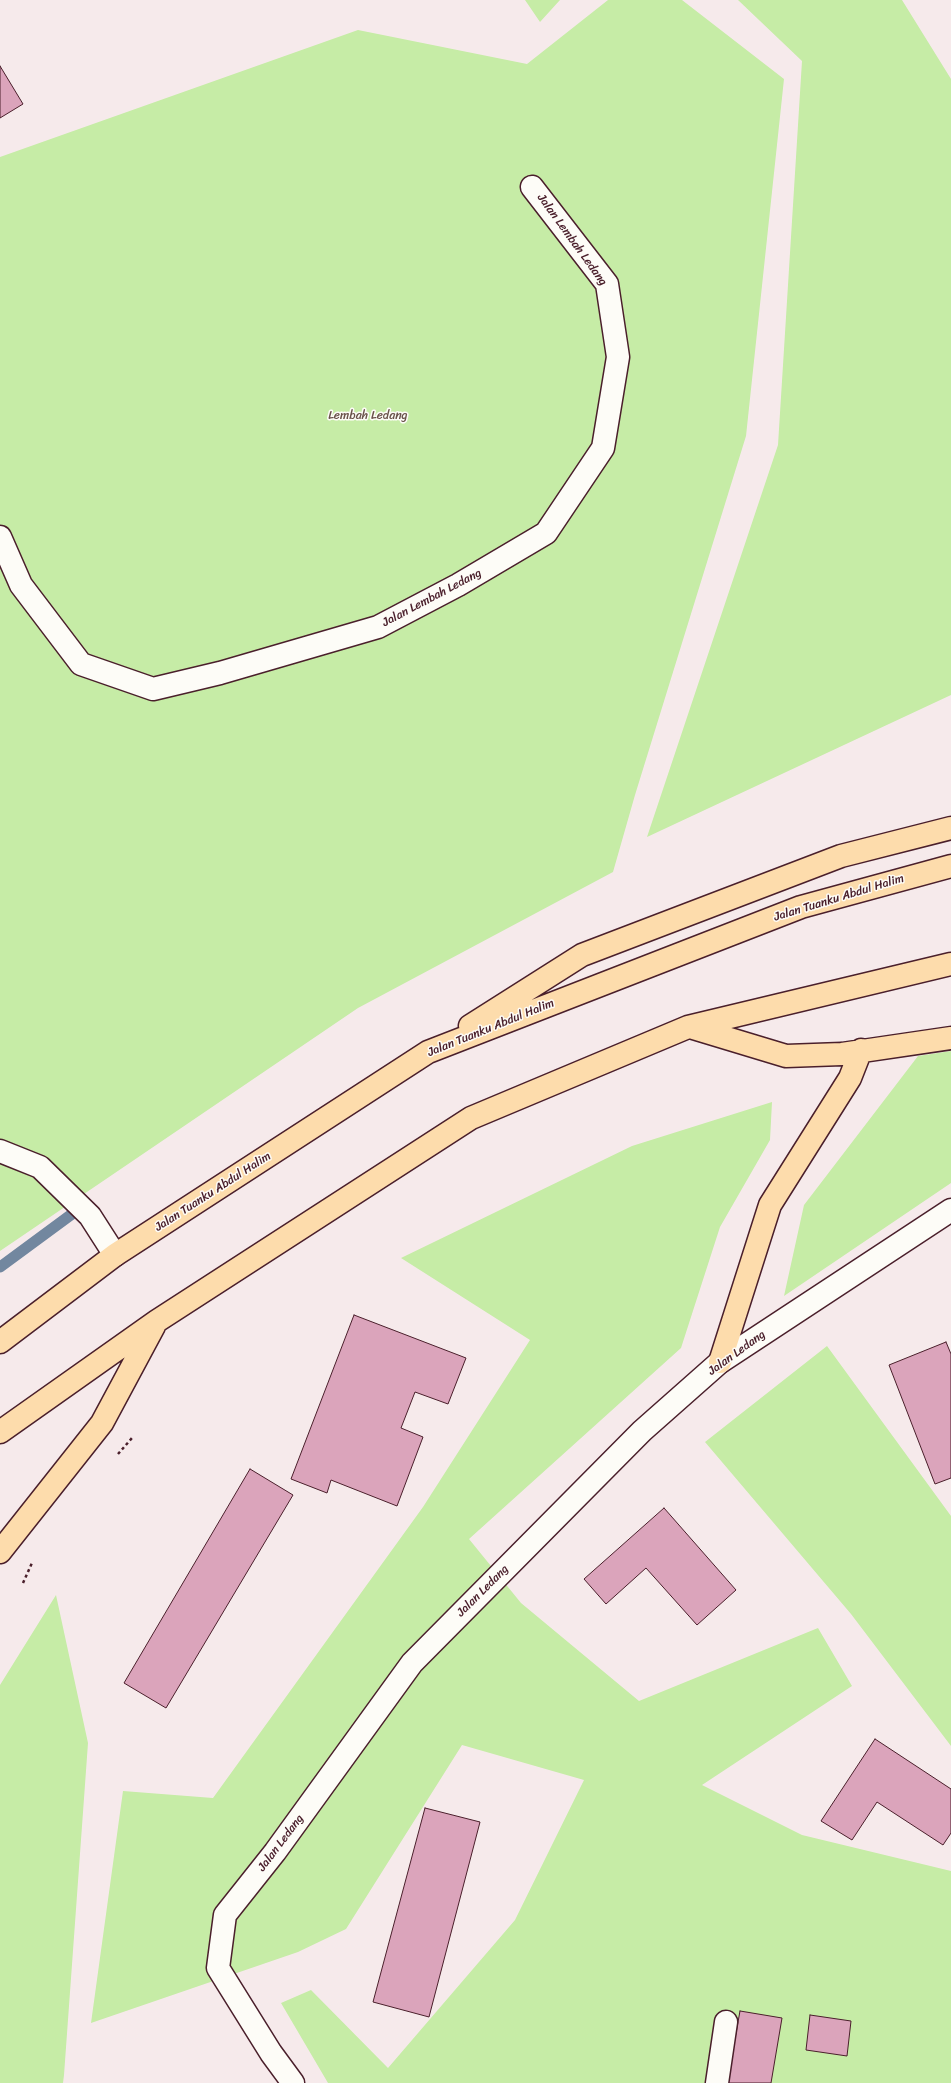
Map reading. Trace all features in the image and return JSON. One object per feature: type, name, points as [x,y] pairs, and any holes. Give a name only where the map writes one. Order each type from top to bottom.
[{"type":"main road","points":[[428,1052],[582,955],[841,856],[951,828]]},
{"type":"main road","name":"Jalan Tuanku Abdul Halim","points":[[0,1342],[115,1255],[428,1052],[801,907],[951,866]]},
{"type":"main road","points":[[0,1432],[157,1321],[471,1118],[688,1027],[951,964]]},
{"type":"main road","points":[[688,1027],[786,1056],[842,1054],[951,1038]]},
{"type":"main road","points":[[720,1362],[770,1205],[850,1078],[861,1050]]},
{"type":"main road","points":[[0,1552],[102,1423],[157,1321]]},
{"type":"street","name":"Jalan Lembah Ledang","points":[[0,537],[21,585],[81,664],[153,689],[220,673],[378,627],[458,585],[546,533],[603,448],[618,357],[607,284],[532,187]]},
{"type":"street","points":[[0,1151],[40,1167],[90,1216],[115,1255]]},
{"type":"street","name":"Jalan Ledang","points":[[292,2083],[271,2053],[218,1968],[225,1915],[276,1852],[412,1663],[642,1431],[720,1362],[951,1212]]},
{"type":"street","points":[[717,2083],[726,2022]]},
{"type":"green space","points":[[525,0],[560,0],[540,22]]},
{"type":"green space","name":"Lembah Ledang","points":[[608,0],[682,0],[784,79],[746,436],[635,795],[613,872],[358,1008],[0,1251],[0,157],[358,30],[527,64]]},
{"type":"green space","points":[[738,0],[902,0],[951,79],[951,695],[647,837],[778,445],[802,61]]},
{"type":"green space","points":[[951,1051],[951,1183],[784,1296],[804,1205],[918,1056]]},
{"type":"green space","points":[[772,1102],[770,1140],[720,1227],[681,1348],[469,1539],[521,1603],[639,1701],[818,1628],[852,1686],[702,1785],[802,1835],[951,1871],[951,2083],[328,2083],[281,2003],[311,1990],[388,2068],[515,1920],[584,1780],[462,1745],[346,1929],[298,1952],[91,2023],[123,1791],[213,1798],[423,1507],[530,1340],[401,1258],[632,1146]]},
{"type":"green space","points":[[827,1346],[951,1516],[951,1746],[851,1614],[705,1442]]},
{"type":"green space","points":[[56,1595],[88,1743],[64,2075],[63,2083],[0,2083],[0,1685]]},
{"type":"building","points":[[0,66],[23,104],[0,118]]},
{"type":"building","points":[[354,1315],[466,1358],[448,1404],[415,1392],[401,1428],[423,1437],[397,1506],[331,1480],[327,1493],[291,1479]]},
{"type":"building","points":[[946,1342],[951,1354],[951,1478],[935,1484],[889,1365]]},
{"type":"building","points":[[250,1469],[293,1495],[166,1708],[124,1683]]},
{"type":"building","points":[[664,1508],[736,1590],[697,1625],[646,1568],[606,1604],[584,1579]]},
{"type":"building","points":[[875,1739],[951,1789],[951,1833],[943,1845],[877,1802],[852,1840],[821,1821]]},
{"type":"building","points":[[425,1808],[480,1822],[429,2017],[373,2002]]},
{"type":"building","points":[[740,2011],[782,2018],[771,2083],[727,2083]]},
{"type":"building","points":[[810,2015],[851,2021],[847,2056],[806,2050]]},
{"type":"waterway","points":[[0,1267],[72,1214]]}]
